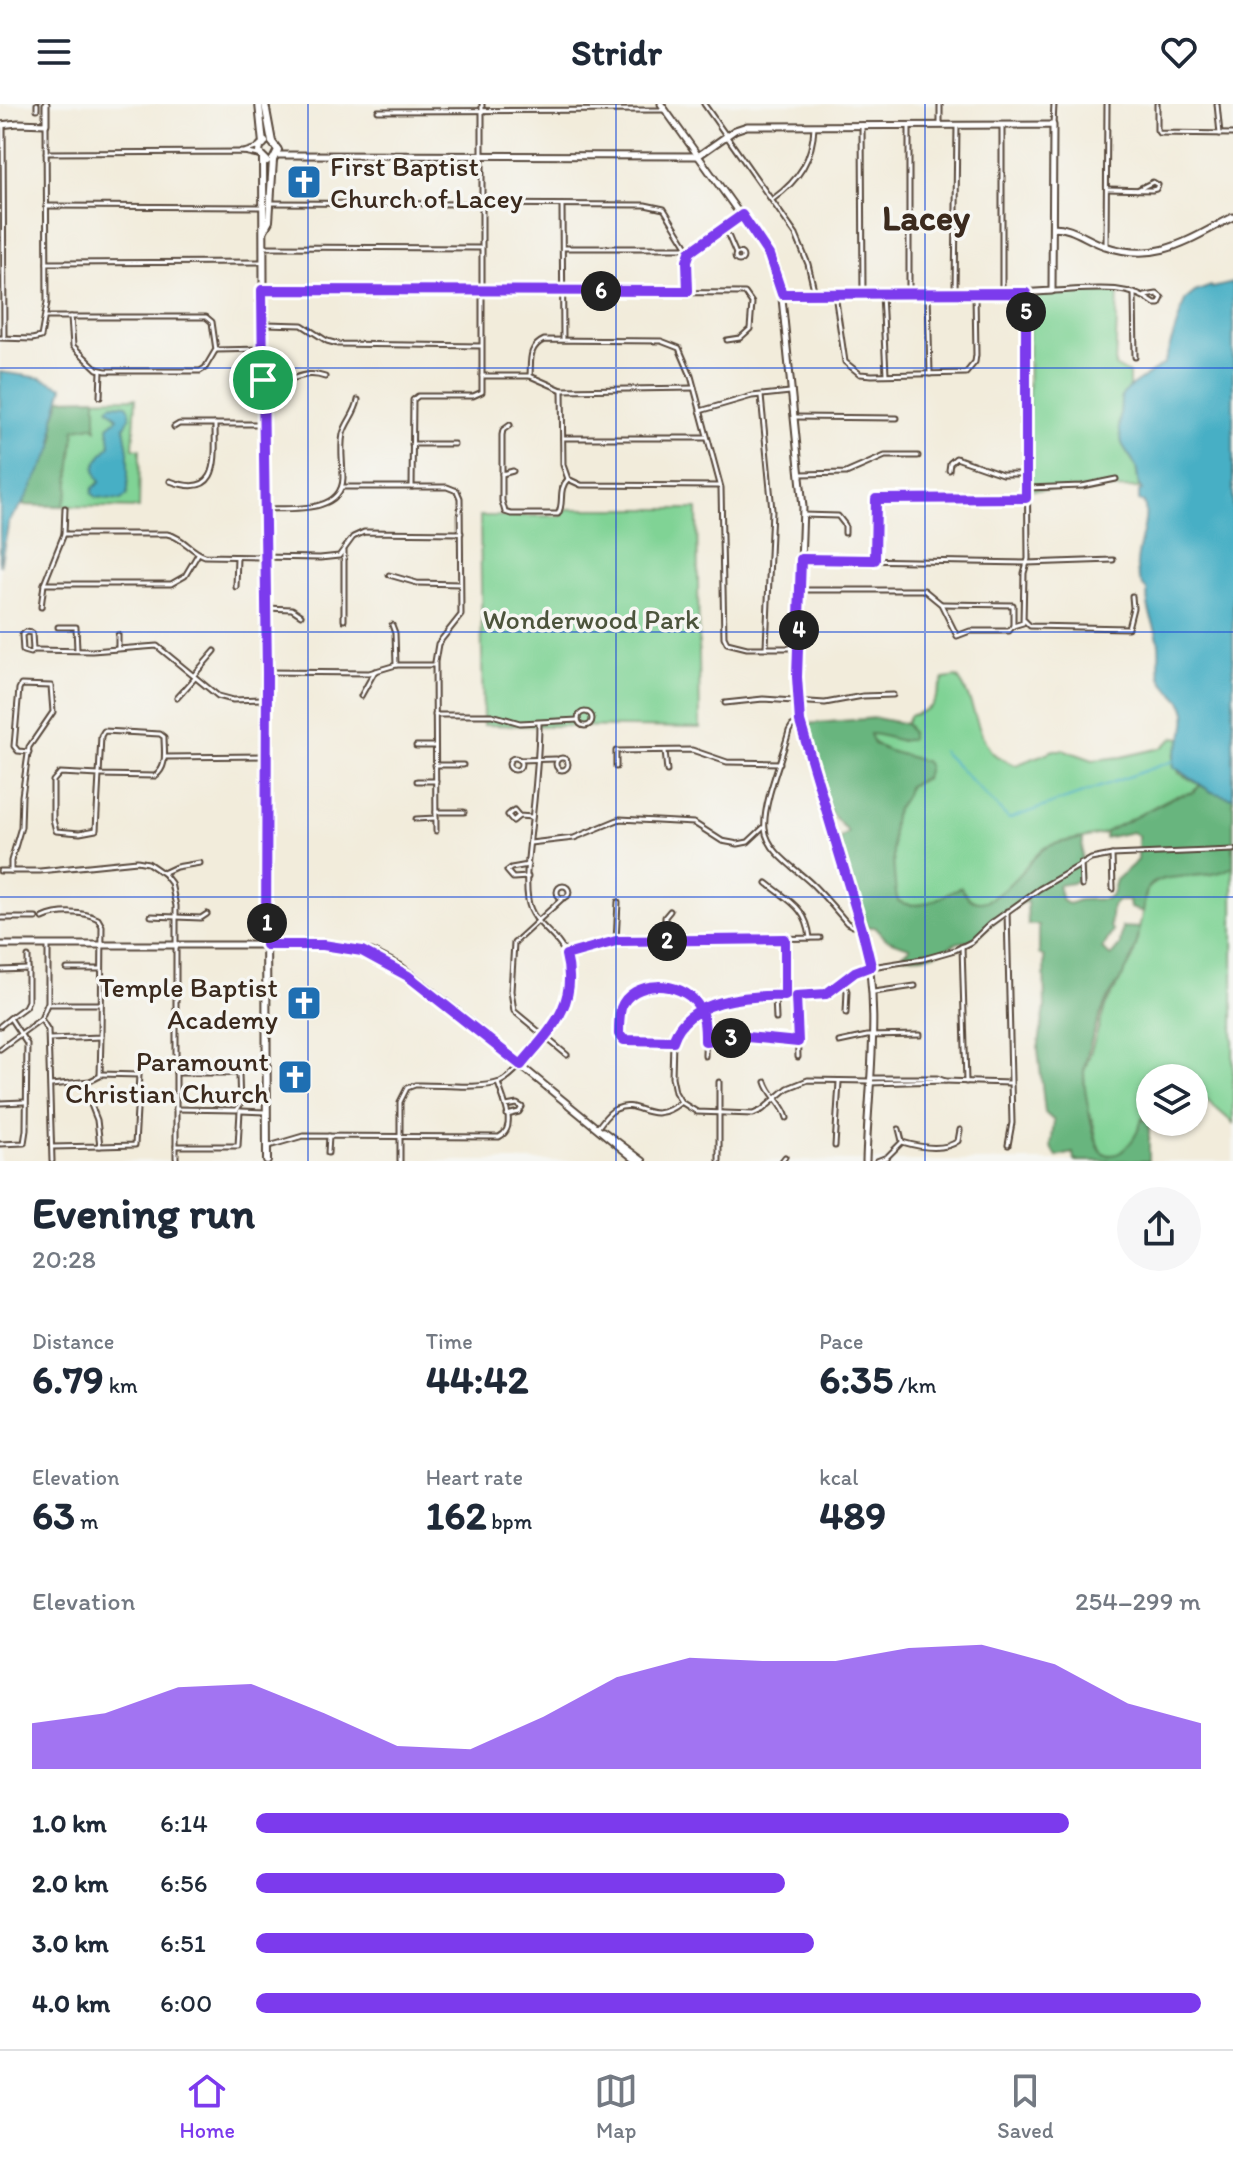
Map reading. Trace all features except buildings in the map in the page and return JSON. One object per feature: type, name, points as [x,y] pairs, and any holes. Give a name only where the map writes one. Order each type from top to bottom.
[{"type":"main road","points":[[259,104],[269,221],[264,230],[262,262],[267,672],[267,1161]]},
{"type":"main road","points":[[265,104],[275,151],[267,205]]},
{"type":"main road","points":[[261,145],[275,151]]},
{"type":"main road","points":[[262,158],[275,151]]},
{"type":"street","points":[[46,104],[47,263],[45,317],[39,339],[2,338],[1,125],[46,124]]},
{"type":"street","points":[[409,393],[416,398],[478,395],[482,392],[482,104]]},
{"type":"street","points":[[611,104],[611,111]]},
{"type":"street","points":[[661,104],[769,255],[782,294],[803,515],[797,702],[800,722],[871,966],[874,992],[866,1161]]},
{"type":"street","points":[[704,104],[773,199],[803,247],[815,294]]},
{"type":"street","points":[[940,104],[940,125]]},
{"type":"street","points":[[1052,291],[1054,104]]},
{"type":"street","points":[[1106,246],[1107,104]]},
{"type":"street","points":[[1157,104],[1159,133],[1233,134]]},
{"type":"street","points":[[1217,104],[1220,134]]},
{"type":"street","points":[[378,111],[666,110]]},
{"type":"street","points":[[862,125],[863,294]]},
{"type":"street","points":[[909,125],[909,294]]},
{"type":"street","points":[[955,294],[957,125]]},
{"type":"street","points":[[1002,125],[1002,294]]},
{"type":"street","points":[[275,151],[481,157],[698,156],[726,136],[747,126],[1053,125]]},
{"type":"street","points":[[773,199],[801,173],[811,152],[814,126]]},
{"type":"street","points":[[244,152],[261,145]]},
{"type":"street","points":[[46,153],[244,152],[262,158]]},
{"type":"street","points":[[1107,189],[1137,190]]},
{"type":"street","points":[[46,206],[481,204],[659,207],[670,216],[689,250],[688,291]]},
{"type":"street","points":[[562,205],[563,339]]},
{"type":"street","points":[[562,248],[689,250],[742,215]]},
{"type":"street","points":[[1053,227],[1075,231],[1106,246],[1133,251],[1161,251],[1233,217]]},
{"type":"street","points":[[725,228],[736,254]]},
{"type":"street","points":[[263,247],[481,248]]},
{"type":"street","points":[[47,263],[262,262]]},
{"type":"street","points":[[262,290],[740,292],[752,303],[750,329],[740,338],[727,340]]},
{"type":"street","points":[[782,294],[1002,294],[1128,290],[1145,296]]},
{"type":"street","points":[[1013,626],[1022,624],[1024,620],[1027,563],[1026,293]]},
{"type":"street","points":[[1134,293],[1135,357]]},
{"type":"street","points":[[835,294],[845,362],[860,374],[930,375],[966,373],[975,362],[975,294]]},
{"type":"street","points":[[882,294],[886,375]]},
{"type":"street","points":[[928,294],[930,375]]},
{"type":"street","points":[[45,317],[71,317],[206,317],[212,322],[216,350],[200,371],[101,371],[73,346],[71,317]]},
{"type":"street","points":[[263,324],[302,325],[327,341],[338,344],[481,346]]},
{"type":"street","points":[[530,376],[534,347],[544,340],[647,340],[669,343],[679,348],[694,388],[720,486],[724,637],[732,646],[798,648]]},
{"type":"street","points":[[216,350],[263,349]]},
{"type":"street","points":[[100,397],[101,371]]},
{"type":"street","points":[[263,380],[287,380],[301,374],[325,377]]},
{"type":"street","points":[[482,376],[530,376],[562,390],[694,388]]},
{"type":"street","points":[[562,390],[563,465],[568,479],[581,485],[720,486]]},
{"type":"street","points":[[700,411],[761,396],[793,392]]},
{"type":"street","points":[[761,396],[772,510],[766,647]]},
{"type":"street","points":[[412,487],[412,407],[416,398]]},
{"type":"street","points":[[265,509],[304,508],[333,500],[342,487],[343,435],[358,400]]},
{"type":"street","points":[[795,417],[897,418]]},
{"type":"street","points":[[174,427],[179,424],[263,424]]},
{"type":"street","points":[[170,481],[200,484],[208,480],[215,468],[215,424]]},
{"type":"street","points":[[510,425],[503,430],[502,501],[506,513],[555,515],[561,510],[562,486],[568,479]]},
{"type":"street","points":[[563,438],[708,438]]},
{"type":"street","points":[[412,444],[454,444]]},
{"type":"street","points":[[801,474],[846,473],[885,456],[918,456]]},
{"type":"street","points":[[949,470],[950,463],[956,458],[1002,474],[1026,474]]},
{"type":"street","points":[[502,474],[513,471]]},
{"type":"street","points":[[1027,488],[1082,486],[1116,479]]},
{"type":"street","points":[[342,487],[447,487],[457,491],[460,498],[461,615],[438,644],[435,665],[436,831]]},
{"type":"street","points":[[875,560],[876,499],[1026,498]]},
{"type":"street","points":[[41,607],[44,584],[64,534],[65,508]]},
{"type":"street","points":[[803,515],[838,516],[845,525],[845,533]]},
{"type":"street","points":[[180,538],[183,532]]},
{"type":"street","points":[[64,534],[162,533],[180,538],[198,554],[330,558],[339,556],[353,537],[364,532],[461,533]]},
{"type":"street","points":[[344,551],[344,620]]},
{"type":"street","points":[[44,584],[166,584],[183,579],[198,554]]},
{"type":"street","points":[[236,587],[237,557]]},
{"type":"street","points":[[801,559],[1027,563],[1113,560]]},
{"type":"street","points":[[389,575],[417,583],[461,584]]},
{"type":"street","points":[[183,579],[187,585]]},
{"type":"street","points":[[800,590],[920,589],[931,593],[941,604],[955,635],[970,631],[1009,631],[1013,626],[1013,605],[941,604]]},
{"type":"street","points":[[1024,620],[1030,626],[1128,628],[1131,625],[1132,596]]},
{"type":"street","points":[[266,608],[292,609],[301,615]]},
{"type":"street","points":[[392,625],[396,665]]},
{"type":"street","points":[[58,627],[76,627],[77,650]]},
{"type":"street","points":[[33,650],[33,635],[24,632],[23,651],[30,653],[33,650],[157,646],[225,699],[267,699]]},
{"type":"street","points":[[118,635],[118,649]]},
{"type":"street","points":[[177,698],[215,651]]},
{"type":"street","points":[[267,672],[375,671],[396,665],[435,665]]},
{"type":"street","points":[[361,696],[375,671]]},
{"type":"street","points":[[11,871],[21,827],[22,796],[29,752],[29,747],[53,712],[51,686],[21,685],[19,689],[15,748],[29,752]]},
{"type":"street","points":[[725,703],[763,699],[825,703],[863,696],[893,695]]},
{"type":"street","points":[[435,715],[492,715],[512,722],[539,723],[578,720]]},
{"type":"street","points":[[800,722],[790,727],[764,827],[767,838],[789,865],[814,886],[847,923],[861,926]]},
{"type":"street","points":[[400,1161],[401,1096],[407,1088],[415,1085],[498,1083],[521,1065],[567,1004],[566,955],[557,940],[537,922],[528,902],[539,723]]},
{"type":"street","points":[[99,775],[60,773],[55,777],[53,819],[56,831],[90,833],[96,830],[99,775],[101,736],[104,731],[160,734],[164,737],[165,757],[160,772],[155,776],[99,775]]},
{"type":"street","points":[[416,746],[435,746]]},
{"type":"street","points":[[665,750],[667,771]]},
{"type":"street","points":[[616,767],[616,751],[695,750],[727,762],[780,763]]},
{"type":"street","points":[[165,757],[267,756]]},
{"type":"street","points":[[519,760],[556,759]]},
{"type":"street","points":[[435,765],[463,765]]},
{"type":"street","points":[[417,781],[436,781]]},
{"type":"street","points":[[436,812],[464,812]]},
{"type":"street","points":[[519,816],[532,817]]},
{"type":"street","points":[[416,819],[436,818]]},
{"type":"street","points":[[530,843],[574,838],[620,819],[694,823],[722,841],[738,844],[748,842],[764,827]]},
{"type":"street","points":[[1010,1083],[945,1081],[937,1078],[799,1082],[753,1114],[720,1115],[697,1112],[681,1102],[672,1085],[673,1041],[682,1023],[730,999],[826,994],[855,972],[871,966],[923,959],[962,946],[1007,911],[1081,863],[1112,855],[1233,850]]},
{"type":"street","points":[[1112,855],[1113,889]]},
{"type":"street","points":[[0,871],[40,871],[137,861],[148,863],[163,873],[174,893],[176,918],[176,1158]]},
{"type":"street","points":[[163,873],[176,867],[200,863]]},
{"type":"street","points":[[1081,863],[1082,886]]},
{"type":"street","points":[[528,865],[507,871],[513,878],[528,877]]},
{"type":"street","points":[[767,883],[807,919],[810,938]]},
{"type":"street","points":[[563,898],[512,946],[512,1003],[520,1017],[567,1055]]},
{"type":"street","points":[[616,941],[618,902]]},
{"type":"street","points":[[665,941],[665,917],[670,911]]},
{"type":"street","points":[[1007,911],[1012,1123],[1008,1145]]},
{"type":"street","points":[[98,919],[103,913]]},
{"type":"street","points":[[43,918],[54,914],[85,914],[98,919],[102,926],[101,1074]]},
{"type":"street","points":[[151,916],[201,918],[207,914]]},
{"type":"street","points":[[0,918],[36,918]]},
{"type":"street","points":[[566,955],[616,941],[820,938]]},
{"type":"street","points":[[785,939],[785,996]]},
{"type":"street","points":[[0,945],[323,945],[362,951],[408,976],[637,1161]]},
{"type":"street","points":[[0,1049],[41,1019],[48,1004],[48,946]]},
{"type":"street","points":[[962,946],[966,1082]]},
{"type":"street","points":[[0,1026],[25,1007],[28,1001],[28,957]]},
{"type":"street","points":[[0,970],[28,969]]},
{"type":"street","points":[[67,969],[101,969]]},
{"type":"street","points":[[843,982],[847,991],[846,1013]]},
{"type":"street","points":[[874,992],[915,986]]},
{"type":"street","points":[[673,1041],[620,1038],[620,1013],[627,998],[641,989],[667,987],[686,993],[701,1011],[705,1056]]},
{"type":"street","points":[[775,996],[776,1019]]},
{"type":"street","points":[[796,996],[798,1057]]},
{"type":"street","points":[[48,1004],[101,1004]]},
{"type":"street","points":[[0,1144],[24,1143],[27,1044],[10,1018]]},
{"type":"street","points":[[41,1019],[48,1030],[49,1039],[52,1161]]},
{"type":"street","points":[[839,1042],[872,1036],[920,1035]]},
{"type":"street","points":[[49,1039],[101,1037]]},
{"type":"street","points":[[705,1041],[747,1037],[798,1042]]},
{"type":"street","points":[[175,1073],[239,1075],[238,1146],[176,1146]]},
{"type":"street","points":[[50,1085],[82,1082],[101,1074],[139,1075],[135,1145],[52,1147]]},
{"type":"street","points":[[82,1082],[97,1120],[100,1146]]},
{"type":"street","points":[[719,1082],[719,1161]]},
{"type":"street","points":[[766,1082],[787,1118]]},
{"type":"street","points":[[835,1146],[839,1082]]},
{"type":"street","points":[[267,1146],[297,1136],[499,1137],[508,1129],[498,1083]]},
{"type":"street","points":[[0,1103],[26,1102]]},
{"type":"street","points":[[600,1129],[611,1112],[620,1107],[632,1107],[649,1114],[663,1113],[681,1102]]},
{"type":"street","points":[[505,1107],[519,1104],[522,1107],[519,1112],[507,1115]]},
{"type":"street","points":[[176,1109],[268,1112]]},
{"type":"street","points":[[600,1129],[643,1161]]},
{"type":"street","points":[[899,1129],[902,1142]]},
{"type":"street","points":[[902,1142],[917,1147],[950,1147],[958,1141],[960,1130]]},
{"type":"street","points":[[328,1153],[329,1136]]},
{"type":"street","points":[[877,1161],[887,1157],[902,1142]]},
{"type":"green space","points":[[1118,292],[1115,366],[1129,374],[1129,388],[1121,397],[1119,423],[1122,444],[1136,466],[1139,488],[1028,490],[1029,293]]},
{"type":"green space","points":[[96,398],[96,429],[93,426],[75,429],[68,492],[63,506],[22,505],[55,440],[54,418],[61,399]]},
{"type":"green space","points":[[136,398],[133,448],[140,449],[139,508],[22,505],[61,399]]},
{"type":"green space","name":"Wonderwood Park","points":[[566,509],[697,509],[700,728],[483,725],[480,516],[561,516]]},
{"type":"green space","points":[[957,677],[984,739],[991,751],[1004,760],[1016,765],[1054,750],[1065,750],[1093,760],[1121,757],[1161,748],[1175,737],[1183,738],[1174,755],[1179,773],[1200,785],[1107,832],[1046,847],[994,898],[982,902],[971,900],[961,888],[923,904],[898,901],[893,858],[894,815],[908,786],[919,780],[924,761],[885,750],[869,734],[883,734],[901,741],[909,727],[906,724],[909,716],[926,710],[934,703],[944,679]]},
{"type":"green space","points":[[876,718],[906,724],[911,732],[911,739],[902,740],[870,734],[874,744],[924,761],[928,766],[925,779],[908,786],[894,819],[893,857],[897,895],[898,901],[906,904],[930,902],[961,887],[970,899],[981,902],[992,898],[1045,848],[1083,838],[1080,878],[1058,885],[1062,901],[1069,904],[1079,900],[1106,899],[1112,894],[1116,880],[1138,860],[1138,836],[1132,832],[1105,838],[1106,832],[1174,797],[1194,792],[1200,785],[1233,798],[1233,866],[1212,874],[1155,882],[1147,890],[1143,912],[1130,908],[1129,901],[1118,901],[1112,906],[1110,927],[1113,931],[1102,949],[1111,956],[1120,945],[1122,927],[1140,928],[1131,961],[1108,998],[1088,1052],[1084,1078],[1090,1115],[1103,1154],[1111,1155],[1124,1150],[1136,1133],[1136,1136],[1149,1136],[1149,1161],[1074,1161],[1073,1153],[1057,1157],[1051,1147],[1054,1121],[1045,1113],[1038,1049],[1045,1009],[1044,957],[1039,954],[1039,925],[1028,925],[1027,901],[1010,908],[971,942],[957,943],[926,956],[904,956],[909,947],[886,939],[875,927],[866,927],[839,839],[848,832],[830,812],[806,724]]},
{"type":"green space","points":[[1233,866],[1233,1123],[1208,1101],[1208,1064],[1136,1064],[1136,1136],[1118,1156],[1103,1154],[1086,1104],[1084,1072],[1106,1005],[1133,958],[1147,890],[1165,879],[1223,871]]},
{"type":"water","points":[[1233,283],[1232,798],[1212,792],[1174,767],[1186,713],[1183,704],[1161,678],[1158,639],[1149,610],[1147,590],[1137,571],[1145,514],[1144,503],[1139,501],[1139,491],[1142,490],[1135,465],[1122,443],[1119,425],[1121,397],[1127,389],[1164,364],[1185,300],[1211,286]]},
{"type":"water","points":[[0,372],[41,378],[63,387],[54,418],[53,448],[22,505],[9,521],[0,566]]},
{"type":"water","points":[[112,404],[127,405],[130,411],[124,427],[128,451],[128,489],[121,500],[96,497],[92,493],[100,482],[96,466],[110,445],[108,426],[118,418],[108,408]]},
{"type":"waterway","points":[[942,751],[1009,819],[1173,761]]},
{"type":"place","name":"First Baptist Church of Lacey","points":[[304,182]]},
{"type":"place","name":"Temple Baptist Academy","points":[[304,1003]]},
{"type":"place","name":"Paramount Christian Church","points":[[295,1077]]},
{"type":"district","name":"Lacey","points":[[926,217]]},
{"type":"route","points":[[263,380],[262,290],[688,291],[687,261],[690,252],[742,215],[769,255],[782,294],[1026,293],[1026,498],[876,499],[875,560],[801,559],[797,677],[800,722],[871,966],[855,972],[826,994],[796,996],[798,1042],[747,1037],[705,1041],[704,1021],[701,1011],[696,1003],[686,993],[667,987],[641,989],[627,998],[620,1013],[619,1034],[624,1040],[673,1041],[677,1030],[689,1017],[701,1011],[730,999],[785,996],[785,939],[616,941],[566,955],[567,1004],[521,1065],[408,976],[362,951],[323,945],[266,945],[267,672],[263,380]]}]
